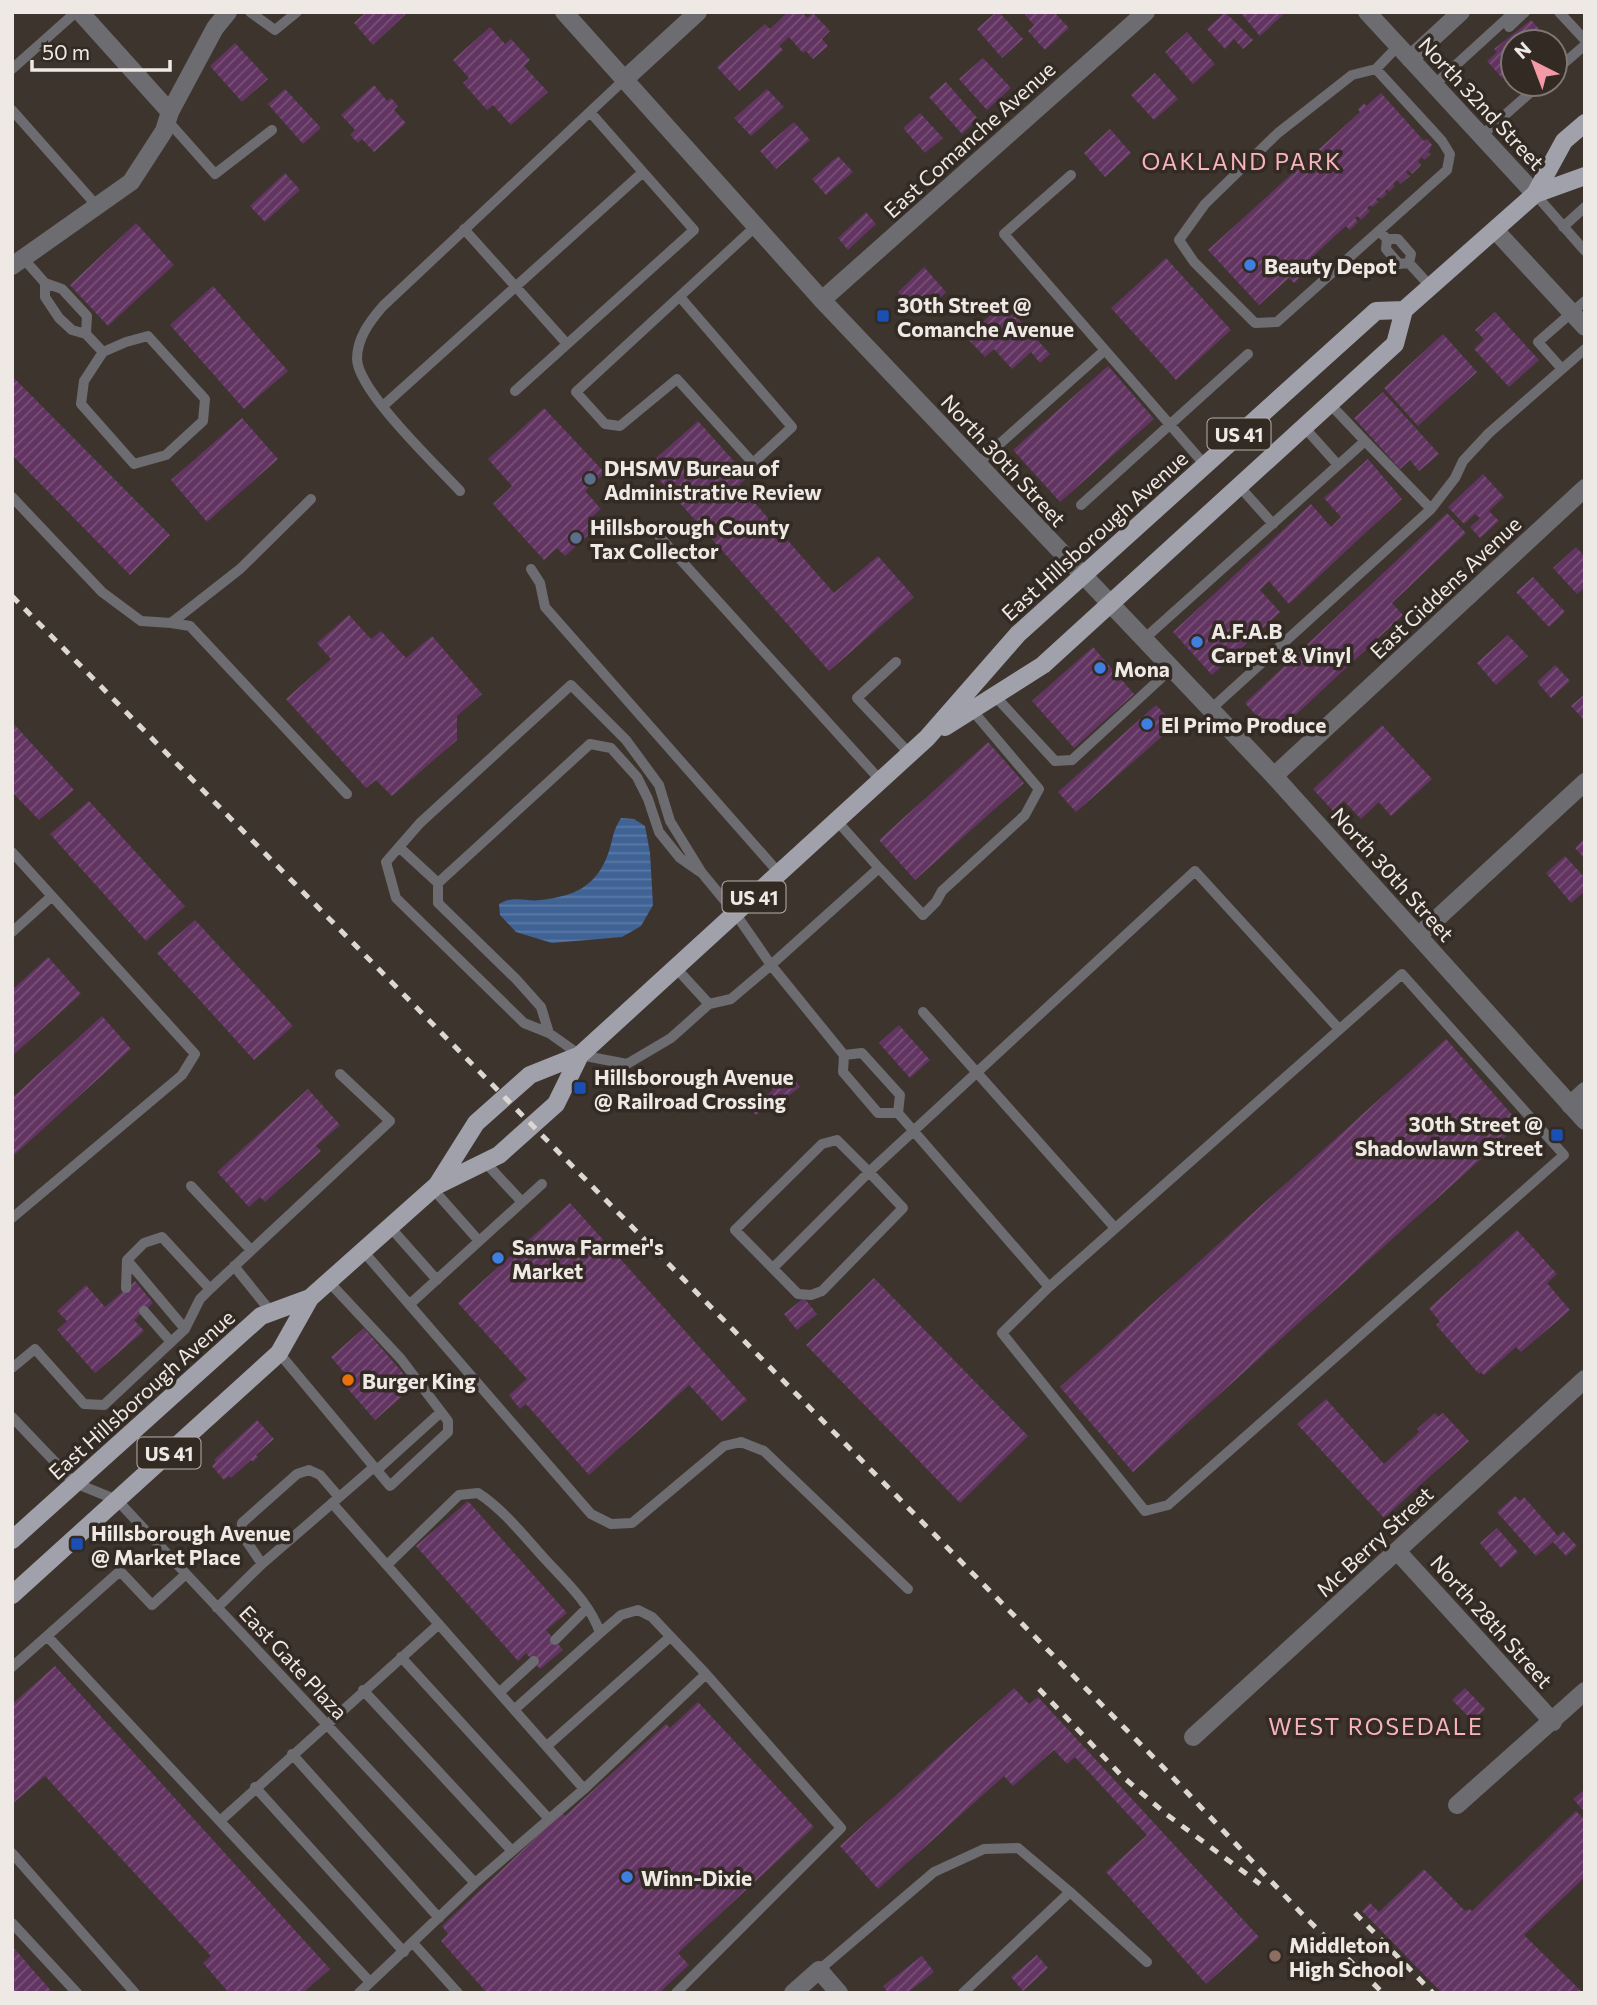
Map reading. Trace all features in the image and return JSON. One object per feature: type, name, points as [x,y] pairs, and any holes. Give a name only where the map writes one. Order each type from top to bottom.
[{"type":"main road","points":[[1404,310],[1535,194],[1564,141],[1585,123]]},
{"type":"main road","points":[[1535,194],[1584,179]]},
{"type":"main road","name":"East Hillsborough Avenue","points":[[435,1187],[476,1123],[495,1105],[530,1075],[580,1055],[927,738],[1018,634],[1082,576],[1376,311],[1404,310],[1395,344],[1111,604],[1043,665],[927,738]]},
{"type":"main road","name":"East Hillsborough Avenue","points":[[12,1540],[261,1316],[310,1298],[435,1187],[499,1156],[556,1104],[580,1055]]},
{"type":"main road","name":"East Hillsborough Avenue","points":[[12,1595],[279,1353],[310,1298]]},
{"type":"street","points":[[78,12],[169,116]]},
{"type":"street","points":[[18,262],[131,182],[164,131],[169,116],[215,28],[228,12]]},
{"type":"street","name":"North 30th Street","points":[[564,12],[822,300],[1274,776],[1585,1121]]},
{"type":"street","points":[[625,79],[698,12]]},
{"type":"street","name":"East Comanche Avenue","points":[[822,300],[1146,12]]},
{"type":"street","name":"North 32nd Street","points":[[1367,12],[1535,194]]},
{"type":"street","points":[[1404,52],[1461,12]]},
{"type":"street","points":[[1495,230],[1578,307],[1585,327]]},
{"type":"street","name":"East Giddens Avenue","points":[[1274,776],[1585,488]]},
{"type":"street","points":[[1418,936],[1585,782]]},
{"type":"street","points":[[1570,1105],[1585,1091]]},
{"type":"street","name":"Mc Berry Street","points":[[1193,1737],[1585,1379]]},
{"type":"street","name":"North 28th Street","points":[[1397,1551],[1553,1722]]},
{"type":"street","points":[[1457,1805],[1585,1691]]},
{"type":"street","points":[[793,1993],[819,1970],[839,1993]]},
{"type":"lane","points":[[12,69],[78,12]]},
{"type":"lane","points":[[250,12],[275,30],[297,12]]},
{"type":"lane","points":[[1434,85],[1514,12]]},
{"type":"lane","points":[[1465,57],[1478,54],[1525,12]]},
{"type":"lane","points":[[1559,14],[1585,43],[1569,58]]},
{"type":"lane","points":[[1376,69],[1442,141],[1450,154],[1447,170],[1383,235],[1278,322],[1255,323],[1194,262],[1179,240],[1205,204],[1278,134],[1352,75],[1376,69],[1404,52]]},
{"type":"lane","points":[[460,491],[370,392],[360,374],[357,358],[362,335],[383,306],[625,79]]},
{"type":"lane","points":[[1481,136],[1524,98]]},
{"type":"lane","points":[[12,110],[97,206]]},
{"type":"lane","points":[[515,391],[694,230],[590,112]]},
{"type":"lane","points":[[169,116],[215,174],[272,130]]},
{"type":"lane","points":[[383,407],[643,172]]},
{"type":"lane","points":[[1071,175],[1004,234],[1205,465]]},
{"type":"lane","points":[[1535,194],[1585,251]]},
{"type":"lane","points":[[1563,227],[1585,207]]},
{"type":"lane","points":[[680,297],[792,428],[753,463],[677,379],[621,426],[605,424],[576,391],[756,226]]},
{"type":"lane","points":[[464,229],[567,344]]},
{"type":"lane","points":[[1383,235],[1385,248],[1399,264],[1409,262],[1431,287]]},
{"type":"lane","points":[[18,262],[45,283],[62,289],[87,316],[86,334]]},
{"type":"lane","points":[[45,283],[45,297],[59,318],[72,330],[86,334],[103,352]]},
{"type":"lane","points":[[1562,369],[1538,342],[1578,307]]},
{"type":"lane","points":[[148,336],[205,399],[203,421],[166,456],[134,464],[80,404],[84,381],[103,352],[148,336]]},
{"type":"lane","points":[[1211,709],[1431,509],[1455,478],[1463,461],[1489,433],[1585,349]]},
{"type":"lane","points":[[977,464],[1105,350]]},
{"type":"lane","points":[[1082,505],[1248,354]]},
{"type":"lane","points":[[1329,403],[1431,509]]},
{"type":"lane","points":[[1304,427],[1338,464]]},
{"type":"lane","points":[[1144,639],[1365,441]]},
{"type":"lane","points":[[1239,486],[1273,524]]},
{"type":"lane","points":[[12,497],[102,592],[141,621],[190,626],[347,794]]},
{"type":"lane","points":[[171,623],[240,569],[311,499]]},
{"type":"lane","points":[[659,536],[881,781]]},
{"type":"lane","points":[[531,569],[540,583],[545,607],[779,873]]},
{"type":"lane","points":[[896,662],[857,698],[910,754]]},
{"type":"lane","points":[[995,696],[1055,761],[1072,760],[1172,668]]},
{"type":"lane","points":[[879,868],[771,965],[731,999],[709,1003],[671,1038],[627,1064],[580,1055],[549,1033],[524,1023],[396,898],[386,862],[420,823],[571,685],[626,740],[659,785],[670,821],[702,873],[735,913],[771,965],[844,1055],[843,1072],[878,1112],[898,1113]]},
{"type":"lane","points":[[837,821],[923,915],[936,902],[942,891],[1026,815],[1039,789],[972,710]]},
{"type":"lane","points":[[438,883],[590,744],[611,748],[636,777],[648,799],[659,832],[680,858],[702,873]]},
{"type":"lane","points":[[399,847],[438,883],[438,903],[541,1007],[549,1033]]},
{"type":"lane","points":[[12,852],[195,1054],[182,1076],[12,1218]]},
{"type":"lane","points":[[773,1268],[912,1130],[1195,871],[1339,1029]]},
{"type":"lane","points":[[12,932],[52,896]]},
{"type":"lane","points":[[676,968],[709,1003]]},
{"type":"lane","points":[[1402,974],[1563,1155],[1168,1505],[1145,1511],[1002,1333],[1115,1228],[1402,974]]},
{"type":"lane","points":[[923,1012],[1115,1228]]},
{"type":"lane","points":[[844,1055],[862,1053],[900,1096],[898,1113],[1049,1287]]},
{"type":"lane","points":[[12,1368],[35,1349],[84,1404],[104,1405],[185,1329],[200,1299],[250,1249],[390,1121],[340,1073]]},
{"type":"lane","points":[[837,1140],[869,1172],[903,1208],[822,1291],[811,1295],[798,1294],[735,1230],[822,1144],[837,1140]]},
{"type":"lane","points":[[485,1162],[522,1202]]},
{"type":"lane","points":[[410,1304],[542,1184]]},
{"type":"lane","points":[[191,1186],[250,1249]]},
{"type":"lane","points":[[435,1187],[479,1241]]},
{"type":"lane","points":[[390,1227],[437,1280]]},
{"type":"lane","points":[[126,1288],[127,1260],[144,1243],[162,1237],[210,1289]]},
{"type":"lane","points":[[363,1251],[591,1514],[611,1524],[632,1523],[724,1446],[741,1442],[764,1451],[908,1589]]},
{"type":"lane","points":[[127,1260],[185,1329]]},
{"type":"lane","points":[[234,1266],[271,1312]]},
{"type":"lane","points":[[279,1353],[390,1486],[448,1432],[448,1421],[401,1359],[329,1282]]},
{"type":"lane","points":[[144,1311],[171,1342]]},
{"type":"lane","points":[[217,1608],[335,1500],[441,1412]]},
{"type":"lane","points":[[12,1417],[75,1483]]},
{"type":"lane","points":[[262,1564],[241,1533],[242,1523],[297,1474],[309,1471],[320,1475],[335,1500],[387,1565],[584,1789]]},
{"type":"lane","name":"East Gate Plaza","points":[[75,1483],[117,1500],[475,1883]]},
{"type":"lane","points":[[387,1565],[459,1495],[478,1493],[496,1505],[587,1608],[600,1633]]},
{"type":"lane","points":[[12,1667],[120,1571],[152,1605],[186,1574]]},
{"type":"lane","points":[[555,1640],[587,1608]]},
{"type":"lane","points":[[515,1709],[621,1615],[638,1610],[652,1617],[706,1674],[841,1828],[676,1993]]},
{"type":"lane","points":[[220,1821],[439,1624]]},
{"type":"lane","points":[[47,1636],[370,1982]]},
{"type":"lane","points":[[547,1746],[670,1637]]},
{"type":"lane","points":[[401,1657],[549,1819]]},
{"type":"lane","points":[[500,1692],[534,1661]]},
{"type":"lane","points":[[359,1993],[475,1883],[584,1789],[706,1674]]},
{"type":"lane","points":[[363,1690],[512,1852]]},
{"type":"lane","points":[[292,1754],[439,1918]]},
{"type":"lane","points":[[255,1787],[404,1951]]},
{"type":"lane","points":[[819,1970],[934,1872],[984,1849],[1018,1849],[1147,1962]]},
{"type":"lane","points":[[12,1853],[135,1993]]},
{"type":"lane","points":[[963,1993],[1070,1892]]},
{"type":"lane","points":[[12,1923],[77,1993]]},
{"type":"lane","points":[[413,1943],[458,1993]]},
{"type":"water","points":[[621,818],[634,819],[645,826],[650,853],[653,905],[641,926],[622,937],[552,943],[516,932],[500,915],[499,904],[504,901],[564,896],[590,882],[603,865]]},
{"type":"building","points":[[362,12],[408,12],[373,45],[354,23],[364,14]]},
{"type":"building","points":[[788,12],[802,12],[807,18],[813,13],[830,31],[822,39],[828,46],[813,59],[806,51],[803,53],[789,37],[779,46],[783,50],[739,91],[717,67],[765,24],[770,29]]},
{"type":"building","points":[[999,12],[1023,39],[1002,58],[977,29]]},
{"type":"building","points":[[1028,12],[1054,12],[1069,28],[1045,50],[1028,31],[1034,25],[1025,15]]},
{"type":"building","points":[[1225,12],[1253,40],[1243,49],[1234,39],[1225,49],[1207,29]]},
{"type":"building","points":[[1240,12],[1282,12],[1284,14],[1260,36]]},
{"type":"building","points":[[1531,20],[1538,28],[1521,28]]},
{"type":"building","points":[[490,27],[505,44],[511,39],[530,60],[524,66],[548,92],[511,125],[493,105],[487,110],[463,83],[469,78],[453,60]]},
{"type":"building","points":[[1187,32],[1215,64],[1193,84],[1165,52]]},
{"type":"building","points":[[235,43],[268,79],[242,102],[210,66]]},
{"type":"building","points":[[1499,45],[1499,74],[1487,61],[1497,52],[1494,49]]},
{"type":"building","points":[[983,58],[1011,88],[987,110],[959,79]]},
{"type":"building","points":[[1155,73],[1178,99],[1154,120],[1131,95]]},
{"type":"building","points":[[946,82],[978,119],[962,134],[929,97]]},
{"type":"building","points":[[374,85],[387,101],[391,98],[398,106],[394,110],[406,123],[374,152],[362,139],[358,143],[350,135],[355,130],[341,115]]},
{"type":"building","points":[[285,89],[321,128],[303,144],[268,104]]},
{"type":"building","points":[[767,89],[784,107],[751,136],[734,118]]},
{"type":"building","points":[[1381,93],[1424,141],[1427,139],[1432,145],[1428,152],[1431,154],[1418,161],[1421,165],[1412,174],[1408,170],[1406,172],[1410,176],[1400,184],[1397,180],[1389,192],[1387,189],[1385,191],[1387,194],[1376,199],[1379,202],[1367,208],[1370,211],[1361,220],[1358,216],[1355,218],[1358,222],[1350,230],[1346,226],[1314,255],[1319,260],[1294,283],[1289,278],[1259,305],[1208,250],[1360,112],[1358,109],[1364,103],[1366,106]]},
{"type":"building","points":[[920,113],[943,138],[925,153],[903,128]]},
{"type":"building","points":[[794,122],[810,140],[776,169],[760,151]]},
{"type":"building","points":[[1110,129],[1131,153],[1105,177],[1084,153]]},
{"type":"building","points":[[838,156],[853,172],[826,195],[812,179]]},
{"type":"building","points":[[285,173],[300,190],[265,222],[250,206]]},
{"type":"building","points":[[866,212],[876,224],[848,250],[838,238]]},
{"type":"building","points":[[136,223],[174,265],[108,326],[70,285]]},
{"type":"building","points":[[1166,258],[1231,330],[1176,380],[1111,308]]},
{"type":"building","points":[[924,267],[946,292],[920,316],[898,292]]},
{"type":"building","points":[[213,286],[288,371],[244,409],[170,325]]},
{"type":"building","points":[[1004,303],[1050,354],[1040,363],[1031,352],[1012,369],[994,349],[985,357],[966,337]]},
{"type":"building","points":[[1495,312],[1539,360],[1509,387],[1474,349],[1484,339],[1475,330]]},
{"type":"building","points":[[1443,334],[1477,372],[1418,426],[1384,388]]},
{"type":"building","points":[[1108,366],[1154,419],[1060,502],[1013,450]]},
{"type":"building","points":[[12,376],[170,535],[130,575],[12,455]]},
{"type":"building","points":[[1383,392],[1439,454],[1419,471],[1410,460],[1400,469],[1354,418]]},
{"type":"building","points":[[544,408],[605,473],[585,491],[601,509],[588,521],[595,529],[565,556],[557,548],[544,560],[493,504],[512,486],[488,459]]},
{"type":"building","points":[[242,418],[278,459],[207,522],[171,480]]},
{"type":"building","points":[[698,421],[748,477],[739,485],[834,593],[878,556],[914,597],[829,671],[647,466]]},
{"type":"building","points":[[1368,459],[1402,499],[1289,604],[1269,581],[1260,590],[1280,612],[1212,675],[1173,632],[1311,504],[1331,527],[1341,517],[1324,498]]},
{"type":"building","points":[[1483,474],[1504,497],[1489,511],[1499,521],[1480,538],[1470,527],[1480,518],[1475,514],[1464,524],[1448,507]]},
{"type":"building","points":[[1447,513],[1466,533],[1392,603],[1403,615],[1274,735],[1245,703]]},
{"type":"building","points":[[1576,547],[1585,557],[1585,587],[1577,594],[1553,568]]},
{"type":"building","points":[[1533,577],[1565,612],[1549,627],[1516,592]]},
{"type":"building","points":[[349,615],[371,639],[381,631],[406,658],[432,636],[482,694],[457,716],[457,740],[392,796],[376,780],[366,788],[286,699],[331,659],[317,643]]},
{"type":"building","points":[[1508,635],[1528,656],[1496,685],[1477,663]]},
{"type":"building","points":[[1093,647],[1134,694],[1074,748],[1032,701]]},
{"type":"building","points":[[1555,665],[1570,681],[1551,698],[1537,682]]},
{"type":"building","points":[[1585,694],[1585,721],[1571,706]]},
{"type":"building","points":[[1156,705],[1175,725],[1076,812],[1058,792]]},
{"type":"building","points":[[12,722],[74,790],[39,820],[12,792]]},
{"type":"building","points":[[1382,725],[1432,779],[1391,816],[1379,802],[1361,819],[1344,801],[1333,811],[1313,789]]},
{"type":"building","points":[[988,742],[1024,783],[915,880],[879,840]]},
{"type":"building","points":[[89,801],[185,906],[146,941],[50,834]]},
{"type":"building","points":[[1585,838],[1585,859],[1575,848]]},
{"type":"building","points":[[1565,856],[1585,878],[1585,891],[1571,903],[1546,873]]},
{"type":"building","points":[[195,920],[293,1026],[254,1060],[157,953]]},
{"type":"building","points":[[48,957],[81,994],[12,1056],[12,990]]},
{"type":"building","points":[[102,1016],[131,1049],[12,1157],[12,1098]]},
{"type":"building","points":[[899,1025],[930,1060],[910,1078],[879,1043]]},
{"type":"building","points":[[1446,1039],[1520,1124],[1133,1472],[1060,1387]]},
{"type":"building","points":[[787,1070],[800,1087],[783,1100],[780,1096],[756,1115],[750,1107],[773,1090],[769,1084]]},
{"type":"building","points":[[308,1089],[340,1125],[316,1146],[321,1151],[265,1202],[260,1197],[249,1207],[217,1172]]},
{"type":"building","points":[[570,1203],[747,1400],[722,1421],[689,1385],[589,1475],[526,1404],[520,1409],[509,1395],[527,1379],[458,1303]]},
{"type":"building","points":[[1517,1230],[1557,1274],[1547,1283],[1570,1310],[1521,1352],[1516,1347],[1484,1375],[1481,1372],[1479,1374],[1436,1325],[1440,1322],[1429,1308]]},
{"type":"building","points":[[874,1278],[1028,1436],[960,1503],[806,1345]]},
{"type":"building","points":[[135,1281],[153,1303],[134,1320],[144,1331],[95,1373],[57,1330],[67,1321],[57,1311],[86,1285],[105,1307]]},
{"type":"building","points":[[804,1298],[817,1314],[797,1330],[784,1314]]},
{"type":"building","points":[[364,1328],[414,1386],[375,1420],[341,1381],[347,1376],[331,1357]]},
{"type":"building","points":[[1326,1399],[1384,1464],[1419,1432],[1417,1429],[1435,1413],[1438,1417],[1443,1413],[1469,1441],[1384,1518],[1297,1424]]},
{"type":"building","points":[[257,1420],[274,1439],[256,1455],[258,1457],[253,1462],[251,1460],[231,1478],[229,1476],[224,1480],[212,1466],[216,1462],[214,1460]]},
{"type":"building","points":[[1515,1496],[1520,1501],[1524,1497],[1558,1536],[1563,1531],[1577,1546],[1566,1556],[1553,1542],[1536,1556],[1497,1512]]},
{"type":"building","points":[[468,1501],[567,1613],[546,1630],[563,1650],[540,1669],[526,1653],[518,1661],[416,1546]]},
{"type":"building","points":[[1497,1528],[1518,1552],[1501,1568],[1480,1543]]},
{"type":"building","points":[[55,1666],[330,1969],[303,1993],[229,1993],[203,1963],[211,1956],[45,1776],[12,1804],[12,1704]]},
{"type":"building","points":[[1014,1688],[1029,1704],[1038,1697],[1259,1937],[1206,1984],[1106,1872],[1147,1835],[1075,1757],[1067,1764],[1054,1750],[1013,1786],[1004,1776],[878,1889],[840,1846]]},
{"type":"building","points":[[1465,1688],[1485,1709],[1473,1721],[1452,1700]]},
{"type":"building","name":"Winn-Dixie","points":[[698,1702],[814,1827],[678,1953],[689,1965],[659,1993],[487,1993],[441,1941],[448,1934],[442,1926],[562,1813],[565,1816],[666,1724],[670,1728]]},
{"type":"building","points":[[1585,1789],[1585,1812],[1573,1799]]},
{"type":"building","points":[[1576,1811],[1585,1820],[1585,1877],[1524,1935],[1583,1993],[1442,1993],[1362,1911],[1370,1903],[1379,1912],[1424,1869],[1465,1911],[1472,1911]]},
{"type":"building","points":[[12,1946],[53,1993],[12,1993]]},
{"type":"building","points":[[1037,1955],[1048,1968],[1023,1991],[1011,1977]]},
{"type":"building","points":[[922,1956],[934,1972],[907,1993],[888,1993],[883,1986]]},
{"type":"railway","points":[[12,596],[1161,1765],[1305,1917],[1383,1993]]},
{"type":"railway","points":[[1039,1689],[1122,1776],[1166,1814],[1260,1884]]},
{"type":"railway","points":[[1355,1913],[1433,1993]]},
{"type":"place","name":"Beauty Depot","points":[[1250,265]]},
{"type":"place","name":"30th Street @ Comanche Avenue","points":[[883,316]]},
{"type":"place","name":"DHSMV Bureau of Administrative Review","points":[[590,479]]},
{"type":"place","name":"Hillsborough County Tax Collector","points":[[576,538]]},
{"type":"place","name":"A.F.A.B Carpet & Vinyl","points":[[1197,642]]},
{"type":"place","name":"Mona","points":[[1100,668]]},
{"type":"place","name":"El Primo Produce","points":[[1147,724]]},
{"type":"place","name":"Hillsborough Avenue @ Railroad Crossing","points":[[580,1088]]},
{"type":"place","name":"30th Street @ Shadowlawn Street","points":[[1557,1135]]},
{"type":"place","name":"Sanwa Farmer's Market","points":[[498,1258]]},
{"type":"place","name":"Burger King","points":[[348,1380]]},
{"type":"place","name":"Hillsborough Avenue @ Market Place","points":[[77,1544]]},
{"type":"place","name":"Winn-Dixie","points":[[627,1877]]},
{"type":"place","name":"Middleton High School","points":[[1275,1956]]},
{"type":"district","name":"OAKLAND PARK","points":[[1242,161]]},
{"type":"district","name":"WEST ROSEDALE","points":[[1376,1726]]}]
